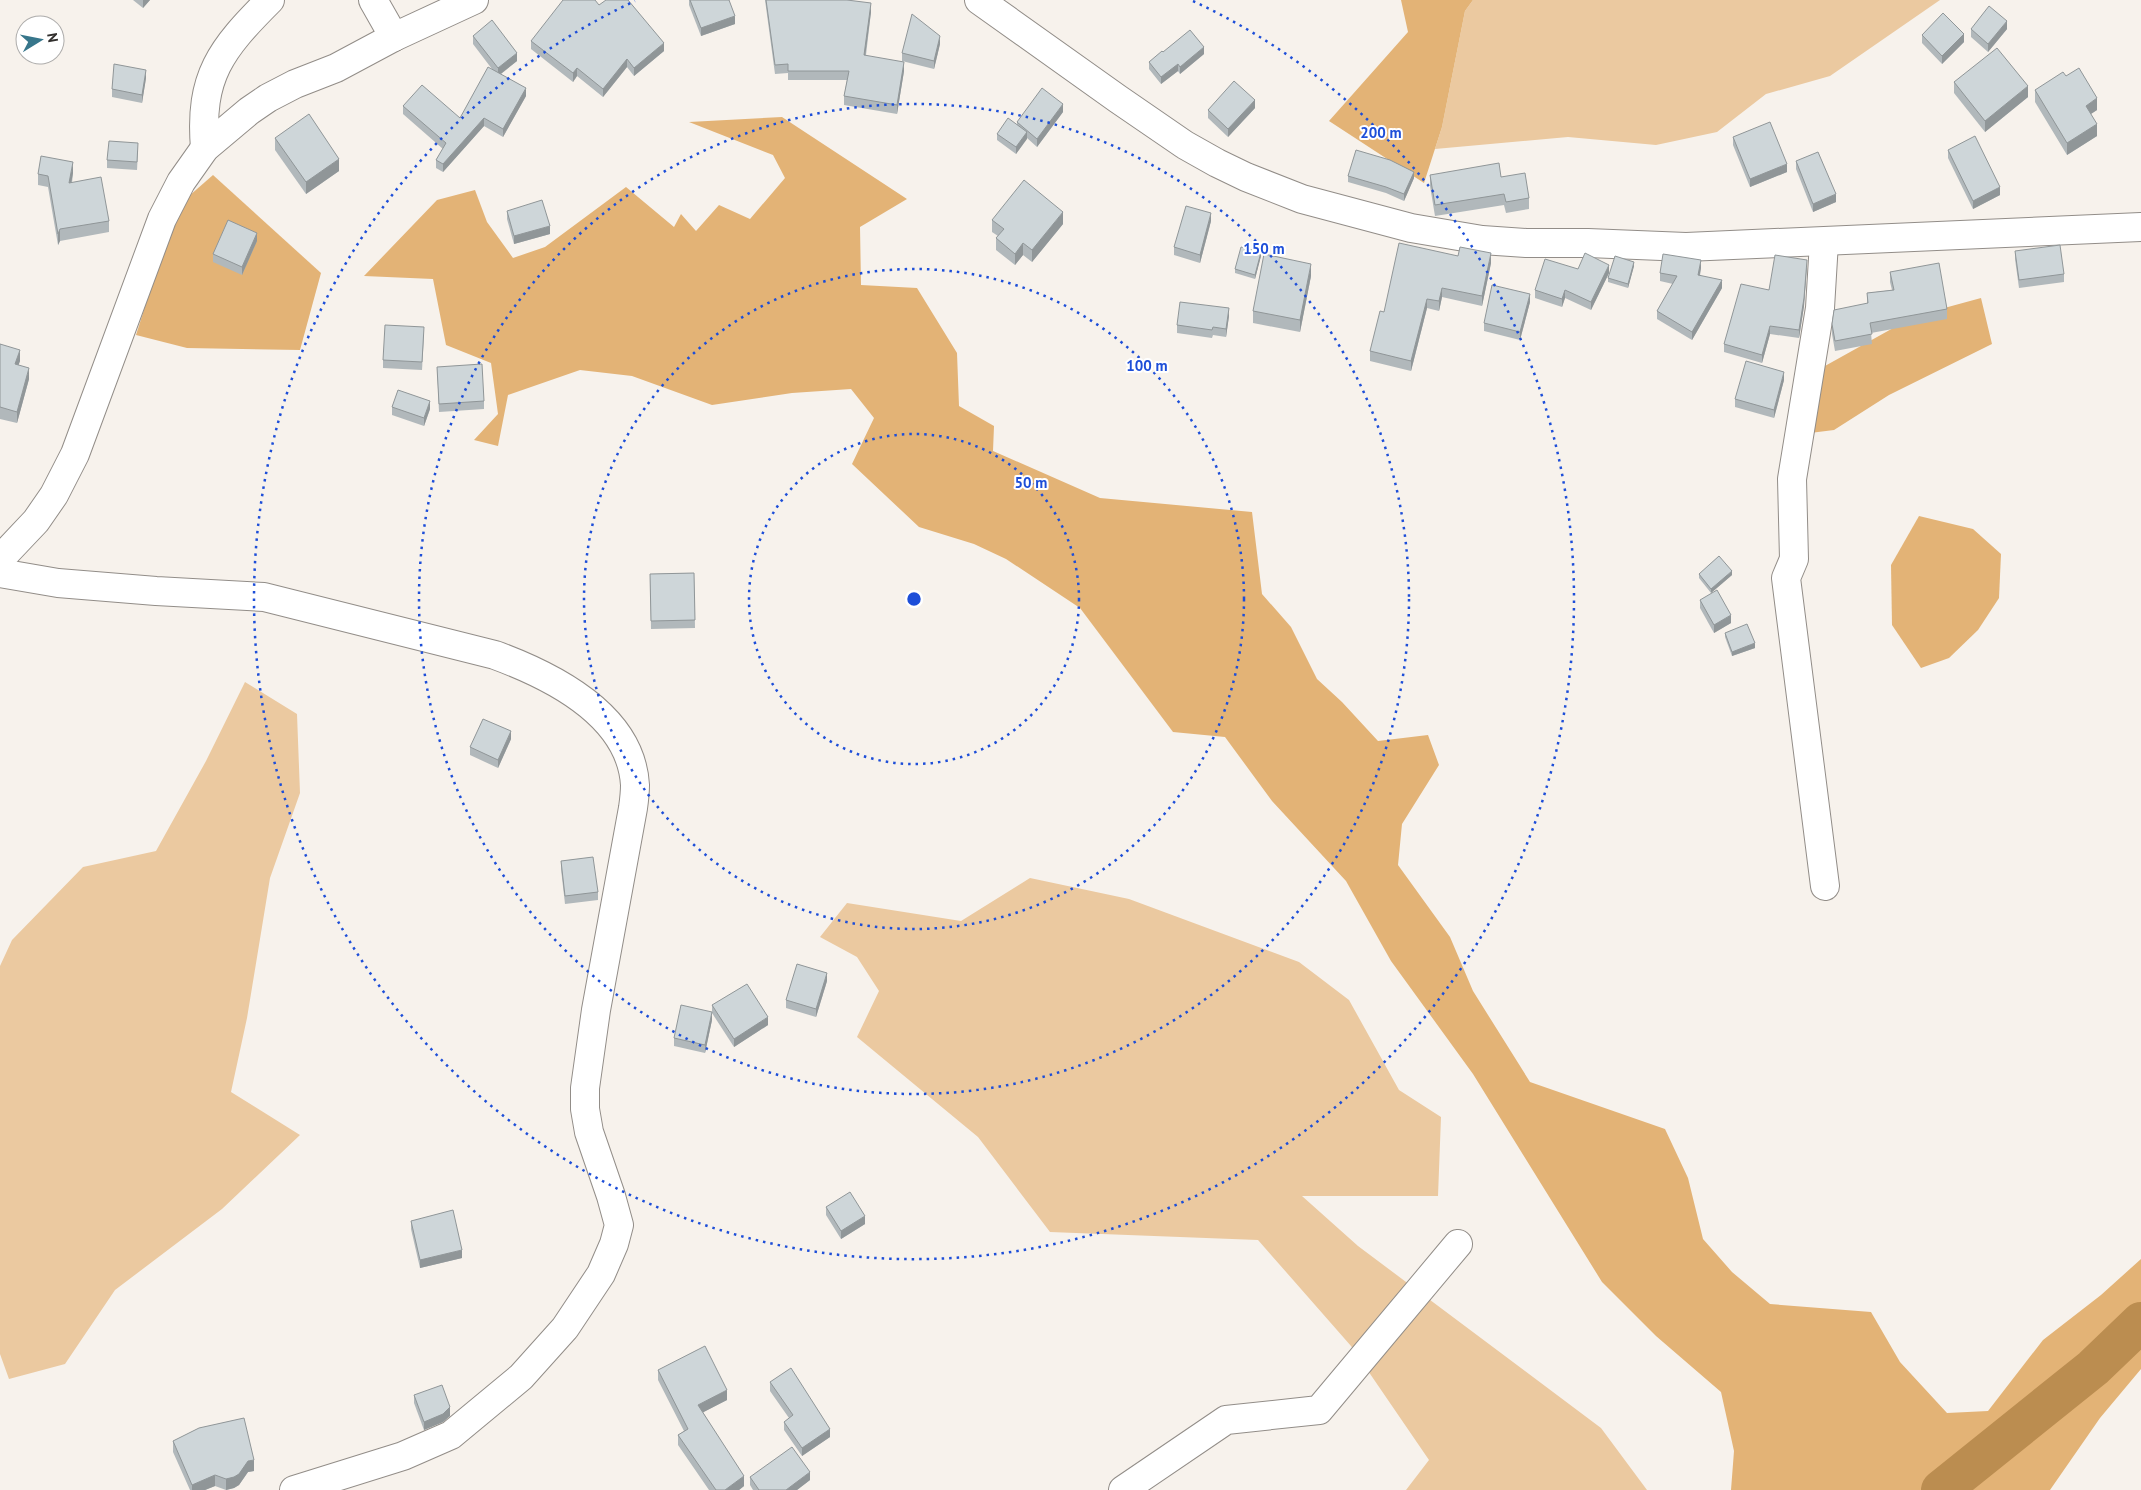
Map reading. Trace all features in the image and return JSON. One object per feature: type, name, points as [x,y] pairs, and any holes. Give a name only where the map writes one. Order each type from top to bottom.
[{"type":"street","points":[[205,148],[204,109],[206,94],[213,71],[224,52],[270,0]]},
{"type":"street","points":[[373,0],[394,37]]},
{"type":"street","points":[[0,559],[36,521],[54,495],[75,454],[162,219],[181,182],[205,148],[249,111],[268,98],[295,84],[336,68],[394,37],[474,0]]},
{"type":"street","points":[[980,0],[1185,145],[1246,177],[1317,204],[1411,228],[1482,240],[1686,247],[2141,227]]},
{"type":"street","points":[[1824,242],[1817,325],[1792,479],[1794,559],[1786,578],[1825,886]]},
{"type":"street","points":[[0,574],[58,583],[264,597],[495,655],[552,680],[592,708],[608,723],[622,742],[630,763],[635,785],[633,808],[595,1018],[585,1088],[585,1109],[589,1132],[619,1225],[614,1244],[601,1274],[565,1328],[521,1377],[452,1435],[402,1456],[294,1490]]},
{"type":"street","points":[[1123,1490],[1226,1420],[1319,1410],[1458,1244]]},
{"type":"shaded area","points":[[1401,0],[1473,0],[1465,11],[1442,127],[1424,183],[1329,121],[1408,32]]},
{"type":"shaded area","points":[[1473,0],[1940,0],[1830,76],[1766,94],[1717,132],[1656,145],[1568,137],[1435,149],[1442,127],[1465,11]]},
{"type":"shaded area","points":[[782,117],[907,199],[860,227],[861,285],[917,288],[957,353],[959,406],[994,426],[993,451],[1100,498],[1252,512],[1262,594],[1291,627],[1317,679],[1342,702],[1378,741],[1428,735],[1439,765],[1402,824],[1398,865],[1450,937],[1473,991],[1530,1082],[1665,1129],[1688,1178],[1703,1239],[1732,1272],[1770,1304],[1871,1312],[1900,1362],[1947,1413],[1988,1411],[2043,1340],[2101,1295],[2141,1259],[2141,1369],[2100,1418],[2050,1490],[1731,1490],[1734,1451],[1721,1392],[1656,1336],[1602,1282],[1473,1074],[1391,961],[1346,881],[1272,801],[1225,737],[1173,732],[1080,608],[1006,559],[974,544],[919,527],[852,464],[874,418],[851,389],[792,393],[712,405],[632,376],[580,370],[508,395],[498,446],[474,440],[498,414],[491,363],[446,345],[433,279],[364,276],[437,200],[475,190],[487,222],[513,258],[545,247],[626,187],[674,227],[681,214],[696,231],[719,205],[750,219],[785,178],[773,155],[689,122]]},
{"type":"shaded area","points":[[213,175],[321,273],[300,350],[187,348],[136,335],[181,203]]},
{"type":"shaded area","points":[[1981,298],[1992,344],[1889,395],[1834,430],[1802,434],[1798,381],[1895,327],[1937,310]]},
{"type":"shaded area","points":[[1919,516],[1973,529],[2001,554],[1999,598],[1978,630],[1949,658],[1921,668],[1892,625],[1891,565]]},
{"type":"shaded area","points":[[245,682],[297,714],[300,793],[270,878],[247,1018],[231,1092],[300,1135],[222,1209],[115,1290],[65,1364],[9,1379],[0,1354],[0,966],[12,940],[83,867],[156,851],[206,761]]},
{"type":"shaded area","points":[[1030,878],[1129,899],[1299,962],[1349,1000],[1399,1090],[1441,1117],[1438,1196],[1302,1196],[1358,1246],[1601,1428],[1647,1490],[1406,1490],[1429,1460],[1351,1346],[1258,1240],[1050,1232],[978,1137],[857,1037],[879,991],[857,957],[820,937],[847,903],[961,921]]},
{"type":"building","points":[[563,0],[595,0],[599,5],[606,0],[628,0],[664,43],[634,68],[627,59],[603,89],[577,68],[573,73],[531,41]]},
{"type":"building","points":[[690,0],[729,0],[735,16],[701,28]]},
{"type":"building","points":[[766,0],[847,0],[871,3],[864,55],[904,62],[897,105],[844,96],[849,71],[788,71],[788,64],[775,65]]},
{"type":"building","points":[[1989,6],[2007,21],[1988,44],[1971,29]]},
{"type":"building","points":[[1943,13],[1964,34],[1942,56],[1922,35]]},
{"type":"building","points":[[912,14],[940,36],[934,61],[902,53]]},
{"type":"building","points":[[492,20],[517,53],[498,68],[473,36]]},
{"type":"building","points":[[1190,30],[1204,47],[1180,67],[1178,64],[1161,77],[1149,62]]},
{"type":"building","points":[[1997,48],[2028,86],[1985,121],[1954,82]]},
{"type":"building","points":[[114,64],[146,70],[142,95],[112,89]]},
{"type":"building","points":[[488,67],[526,88],[503,129],[484,118],[443,164],[436,160],[446,143],[403,106],[422,85],[460,118]]},
{"type":"building","points":[[2079,68],[2097,98],[2086,106],[2097,124],[2067,143],[2035,90],[2063,72],[2066,76]]},
{"type":"building","points":[[1234,81],[1255,100],[1228,129],[1208,110]]},
{"type":"building","points":[[1042,88],[1063,104],[1037,139],[1017,122]]},
{"type":"building","points":[[309,114],[339,159],[306,182],[275,138]]},
{"type":"building","points":[[1008,118],[1027,132],[1016,147],[997,134]]},
{"type":"building","points":[[1770,122],[1787,164],[1750,179],[1733,137]]},
{"type":"building","points":[[1975,136],[2000,187],[1973,201],[1948,150]]},
{"type":"building","points":[[109,141],[138,143],[137,162],[107,160]]},
{"type":"building","points":[[1356,150],[1390,160],[1414,172],[1404,194],[1348,176]]},
{"type":"building","points":[[1818,152],[1836,194],[1813,204],[1796,161]]},
{"type":"building","points":[[41,156],[73,162],[69,183],[101,177],[109,221],[60,229],[58,234],[48,176],[38,174]]},
{"type":"building","points":[[1499,163],[1501,177],[1525,173],[1529,198],[1506,202],[1504,194],[1435,205],[1430,175]]},
{"type":"building","points":[[1024,180],[1063,212],[1032,250],[1023,243],[1015,254],[996,238],[1004,229],[992,220]]},
{"type":"building","points":[[542,200],[550,226],[514,236],[507,211]]},
{"type":"building","points":[[1186,206],[1211,213],[1200,255],[1174,247]]},
{"type":"building","points":[[228,220],[257,233],[242,267],[213,254]]},
{"type":"building","points":[[1399,243],[1458,256],[1460,247],[1491,253],[1482,296],[1442,288],[1439,301],[1427,299],[1411,361],[1370,351],[1380,311],[1384,312]]},
{"type":"building","points":[[2060,245],[2064,274],[2019,280],[2015,251]]},
{"type":"building","points":[[1241,247],[1261,252],[1255,275],[1235,269]]},
{"type":"building","points":[[1585,253],[1609,265],[1591,302],[1565,290],[1562,299],[1535,290],[1545,259],[1578,269]]},
{"type":"building","points":[[1264,254],[1311,264],[1300,320],[1253,311]]},
{"type":"building","points":[[1663,254],[1701,260],[1698,275],[1722,280],[1692,332],[1657,311],[1677,276],[1660,273]]},
{"type":"building","points":[[1775,255],[1807,260],[1799,330],[1770,326],[1762,355],[1724,344],[1741,284],[1769,290]]},
{"type":"building","points":[[1615,256],[1634,262],[1628,284],[1608,278]]},
{"type":"building","points":[[1939,263],[1947,309],[1870,323],[1872,334],[1835,341],[1832,324],[1834,310],[1868,303],[1867,293],[1894,290],[1890,272]]},
{"type":"building","points":[[1492,285],[1530,294],[1520,332],[1484,323]]},
{"type":"building","points":[[1180,302],[1229,308],[1226,329],[1213,327],[1212,330],[1177,325]]},
{"type":"building","points":[[385,325],[424,327],[422,362],[383,360]]},
{"type":"building","points":[[0,344],[20,350],[15,364],[29,368],[17,412],[0,407]]},
{"type":"building","points":[[1746,361],[1784,372],[1774,410],[1735,399]]},
{"type":"building","points":[[482,364],[484,401],[439,404],[437,367]]},
{"type":"building","points":[[398,390],[430,401],[424,418],[392,407]]},
{"type":"building","points":[[1719,556],[1732,571],[1711,589],[1699,574]]},
{"type":"building","points":[[694,573],[695,620],[651,621],[650,574]]},
{"type":"building","points":[[1717,590],[1731,615],[1714,625],[1700,600]]},
{"type":"building","points":[[1747,624],[1755,643],[1732,652],[1725,633]]},
{"type":"building","points":[[483,719],[511,731],[498,760],[470,747]]},
{"type":"building","points":[[593,857],[598,892],[565,896],[561,861]]},
{"type":"building","points":[[797,964],[827,973],[816,1009],[786,1000]]},
{"type":"building","points":[[747,984],[768,1017],[734,1039],[712,1005]]},
{"type":"building","points":[[681,1005],[712,1012],[705,1045],[674,1038]]},
{"type":"building","points":[[850,1192],[865,1216],[841,1231],[826,1207]]},
{"type":"building","points":[[453,1210],[462,1250],[420,1260],[411,1221]]},
{"type":"building","points":[[705,1346],[727,1390],[698,1405],[744,1476],[725,1490],[716,1490],[678,1435],[688,1429],[658,1370]]},
{"type":"building","points":[[791,1368],[830,1429],[802,1448],[784,1422],[793,1415],[770,1382]]},
{"type":"building","points":[[442,1385],[450,1407],[443,1414],[424,1422],[414,1395]]},
{"type":"building","points":[[244,1418],[254,1460],[248,1461],[239,1474],[234,1477],[226,1479],[215,1475],[192,1485],[173,1441],[199,1428]]},
{"type":"building","points":[[792,1447],[810,1472],[786,1490],[759,1490],[750,1477]]},
{"type":"waterway","points":[[1941,1490],[2093,1368],[2141,1322]]}]
